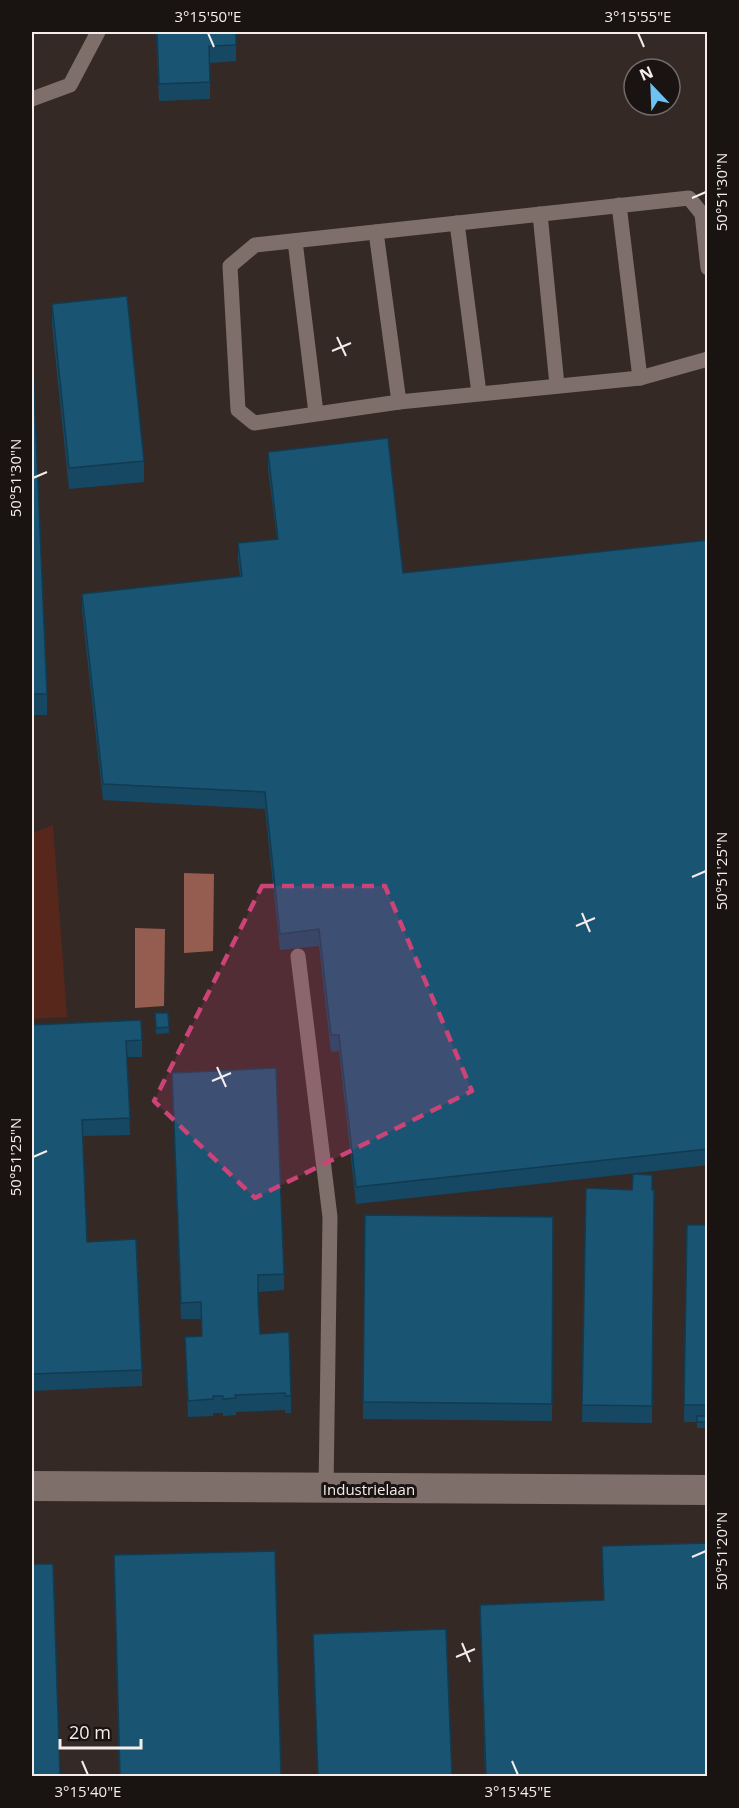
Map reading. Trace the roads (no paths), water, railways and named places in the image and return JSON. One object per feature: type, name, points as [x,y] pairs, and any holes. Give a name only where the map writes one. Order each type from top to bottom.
[{"type":"street","name":"Industrielaan","points":[[32,1486],[326,1490],[708,1490]]},
{"type":"lane","points":[[32,99],[70,85],[98,32]]},
{"type":"lane","points":[[708,268],[705,213],[689,198],[255,245],[230,266],[238,410],[254,423],[399,402],[640,378],[708,359]]},
{"type":"lane","points":[[619,206],[640,378]]},
{"type":"lane","points":[[540,214],[557,385]]},
{"type":"lane","points":[[457,223],[479,393]]},
{"type":"lane","points":[[376,232],[399,402]]},
{"type":"lane","points":[[295,241],[316,413]]},
{"type":"lane","points":[[298,956],[330,1217],[326,1490]]}]
